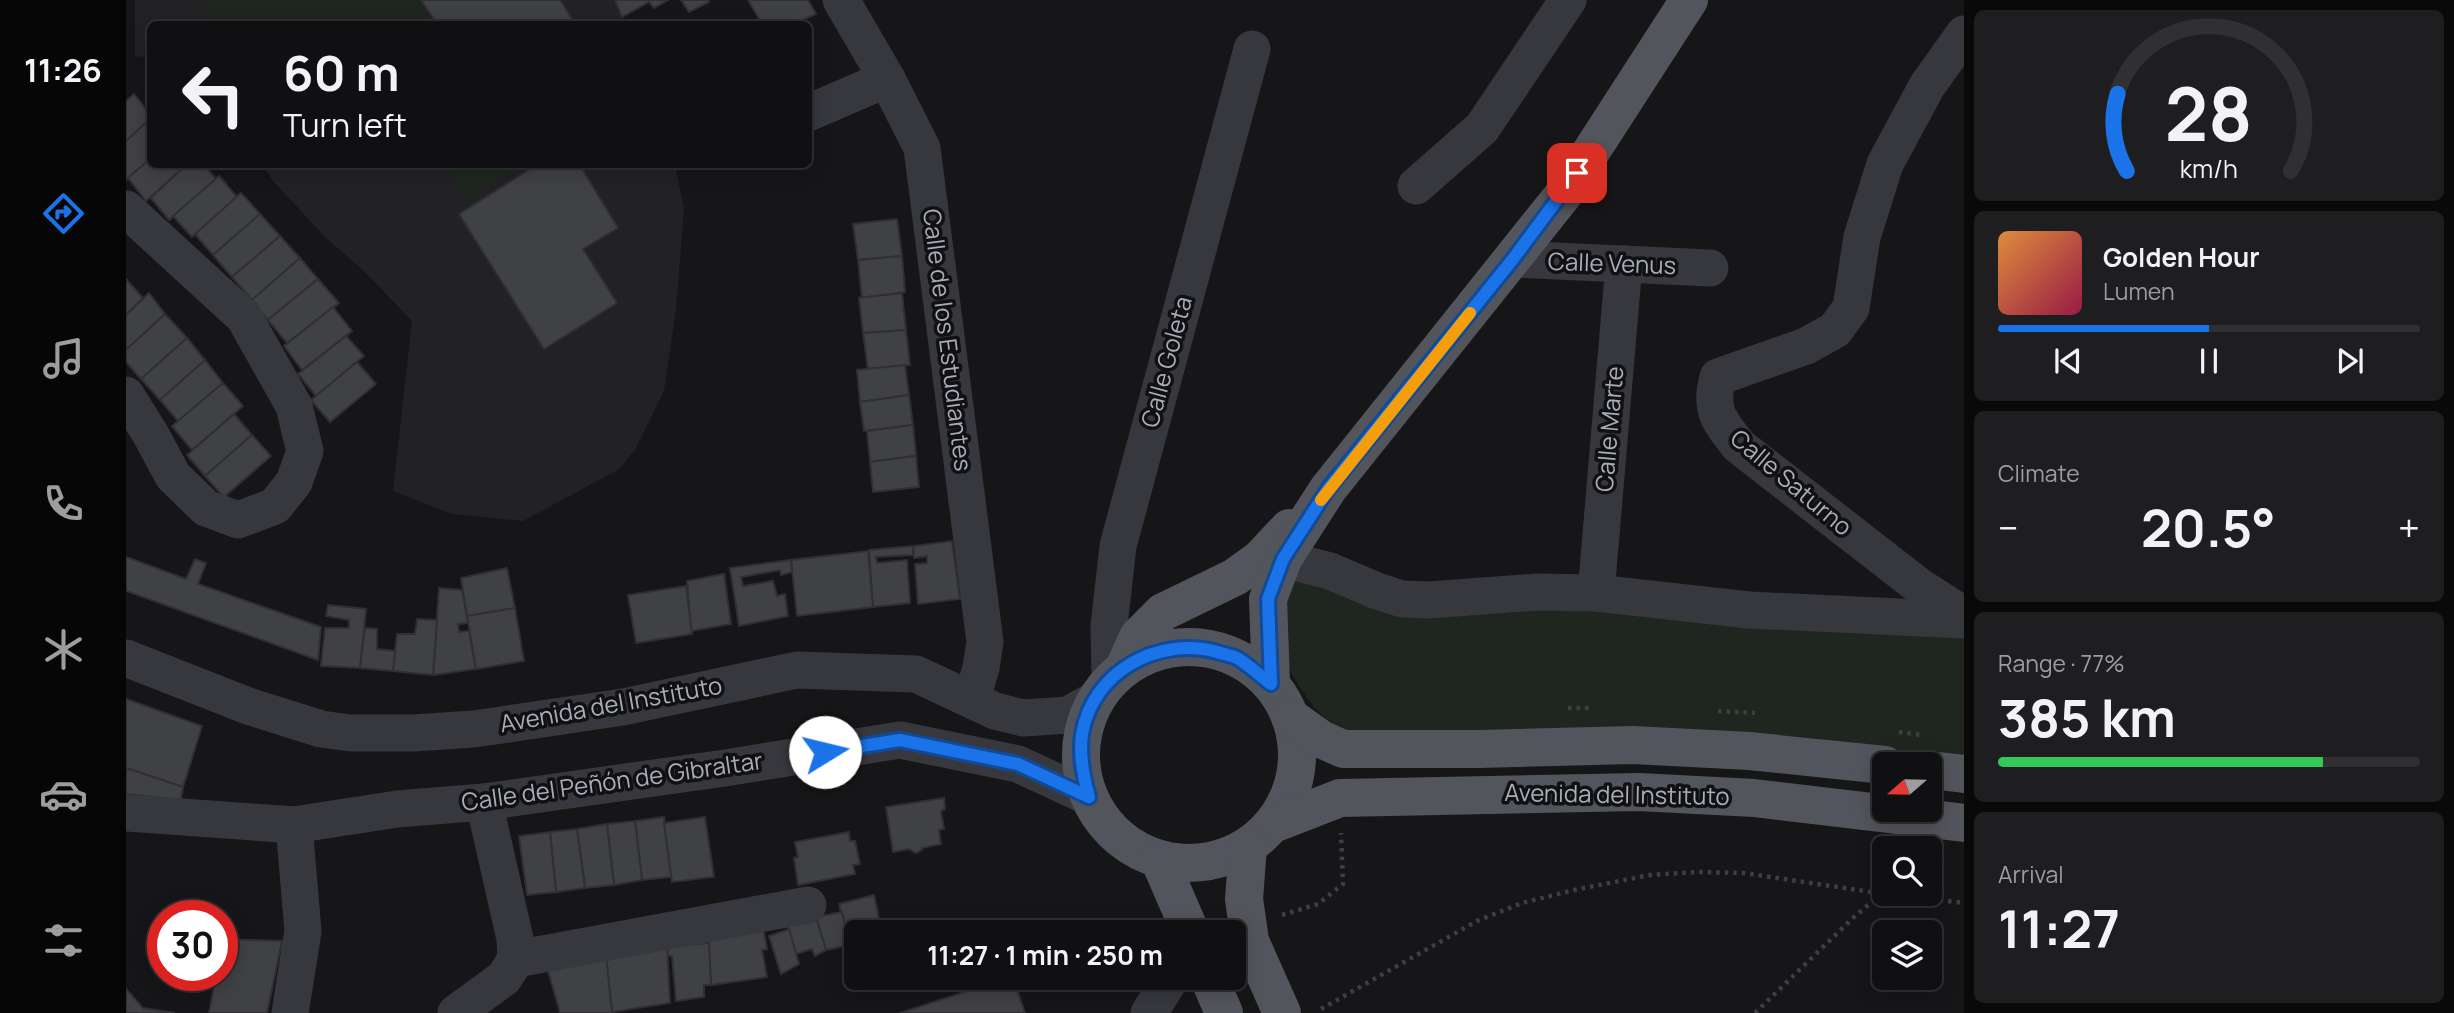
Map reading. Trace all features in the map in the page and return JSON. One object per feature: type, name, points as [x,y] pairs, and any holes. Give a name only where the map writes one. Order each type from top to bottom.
[{"type":"main road","points":[[1261,835],[1223,858],[1192,864],[1158,859],[1131,847],[1107,826],[1089,797],[1080,764],[1083,733],[1138,637],[1163,612],[1272,559],[1563,194],[1689,0]]},
{"type":"main road","points":[[1271,684],[1268,599],[1272,559]]},
{"type":"main road","points":[[1110,683],[1159,650],[1197,647],[1235,657],[1271,684],[1290,717],[1297,753],[1291,792],[1261,835],[1244,899],[1250,941],[1282,1013]]},
{"type":"main road","name":"Avenida del Instituto","points":[[1290,717],[1321,739],[1343,749],[1633,745],[1749,751],[1872,764]]},
{"type":"main road","points":[[1942,771],[1964,774]]},
{"type":"main road","name":"Avenida del Instituto","points":[[1261,835],[1340,799],[1484,794],[1639,792],[1754,798],[1964,823]]},
{"type":"main road","points":[[1158,859],[1185,920]]},
{"type":"main road","points":[[1214,990],[1224,1013]]},
{"type":"street","name":"Calle de los Estudiantes","points":[[841,0],[887,79],[922,148],[985,642],[972,698]]},
{"type":"street","points":[[1416,186],[1482,128],[1568,0]]},
{"type":"street","name":"Calle Saturno","points":[[1964,34],[1927,86],[1885,164],[1862,237],[1851,308],[1835,330],[1806,346],[1718,376],[1713,396],[1720,422],[1739,446],[1919,586],[1964,615]]},
{"type":"street","name":"Calle Goleta","points":[[1110,683],[1108,626],[1118,546],[1252,49]]},
{"type":"street","points":[[812,111],[887,79]]},
{"type":"street","points":[[126,209],[244,317],[294,406],[305,452],[294,482],[275,506],[238,520],[206,508],[173,476],[126,396]]},
{"type":"street","name":"Calle Venus","points":[[1513,259],[1710,268]]},
{"type":"street","name":"Calle Marte","points":[[1596,593],[1624,264]]},
{"type":"street","points":[[1321,499],[1330,571]]},
{"type":"street","points":[[1272,559],[1330,571],[1377,591],[1402,598],[1429,600],[1537,592],[1596,593],[1749,610],[1964,620]]},
{"type":"street","name":"Avenida del Instituto","points":[[126,658],[248,706],[321,729],[351,733],[474,729],[622,707],[797,670],[916,674],[995,711],[1023,718],[1068,715],[1110,683]]},
{"type":"street","name":"Calle del Peñón de Gibraltar","points":[[126,813],[294,825],[397,809],[484,802],[900,740],[1018,764],[1089,797]]},
{"type":"street","points":[[457,1013],[504,978],[516,959],[515,939],[484,802]]},
{"type":"street","points":[[290,1013],[303,931],[294,825]]},
{"type":"street","points":[[516,959],[808,905]]},
{"type":"street","points":[[1149,1013],[1163,990]]},
{"type":"path","points":[[1321,1009],[1477,921],[1522,903],[1574,890],[1650,875],[1697,872],[1744,873],[1872,892]]},
{"type":"path","points":[[1942,900],[1964,903]]},
{"type":"path","points":[[1755,1013],[1854,917],[1872,904]]},
{"type":"shaded area","points":[[135,0],[615,0],[624,21],[147,21],[147,58],[135,56]]},
{"type":"shaded area","points":[[201,0],[418,0],[431,21],[214,21]]},
{"type":"shaded area","points":[[264,168],[676,168],[684,208],[676,310],[664,391],[635,450],[618,470],[523,521],[452,514],[393,491],[412,321],[366,273],[326,238]]},
{"type":"shaded area","points":[[448,168],[519,168],[468,200]]},
{"type":"shaded area","points":[[1293,571],[1535,607],[1964,636],[1964,760],[1942,757],[1942,752],[1901,752],[1752,733],[1358,735],[1321,714],[1299,686],[1286,662],[1279,638],[1281,614]]},
{"type":"building","points":[[421,0],[560,0],[573,21],[435,21]]},
{"type":"building","points":[[615,0],[668,0],[654,8],[649,2],[622,17]]},
{"type":"building","points":[[681,0],[708,0],[709,2],[689,12]]},
{"type":"building","points":[[748,0],[808,0],[816,14],[800,21],[760,21]]},
{"type":"building","points":[[134,94],[147,110],[147,122],[126,141],[126,101]]},
{"type":"building","points":[[147,122],[147,162],[126,180],[126,141]]},
{"type":"building","points":[[147,162],[147,168],[183,168],[146,201],[128,178]]},
{"type":"building","points":[[183,168],[206,168],[216,179],[169,220],[151,198]]},
{"type":"building","points":[[532,168],[581,168],[618,228],[583,249],[617,303],[544,349],[459,214]]},
{"type":"building","points":[[219,176],[237,197],[192,237],[173,216]]},
{"type":"building","points":[[241,193],[260,214],[213,255],[195,234]]},
{"type":"building","points":[[260,214],[280,236],[232,277],[213,255]]},
{"type":"building","points":[[897,219],[902,256],[858,260],[853,224]]},
{"type":"building","points":[[280,236],[300,258],[252,300],[232,277]]},
{"type":"building","points":[[902,256],[905,292],[862,298],[858,260]]},
{"type":"building","points":[[300,258],[318,279],[268,320],[252,300]]},
{"type":"building","points":[[126,279],[143,298],[126,315]]},
{"type":"building","points":[[318,279],[339,303],[287,343],[268,320]]},
{"type":"building","points":[[149,293],[165,314],[126,350],[126,315]]},
{"type":"building","points":[[902,293],[906,330],[863,333],[859,298]]},
{"type":"building","points":[[333,307],[352,331],[302,370],[284,346]]},
{"type":"building","points":[[165,314],[187,338],[141,379],[126,362],[126,350]]},
{"type":"building","points":[[906,330],[910,365],[868,369],[863,333]]},
{"type":"building","points":[[346,336],[364,356],[316,396],[298,374]]},
{"type":"building","points":[[187,338],[205,360],[160,400],[141,379]]},
{"type":"building","points":[[205,360],[223,383],[178,421],[160,400]]},
{"type":"building","points":[[357,362],[376,384],[330,422],[311,400]]},
{"type":"building","points":[[905,365],[909,395],[860,402],[857,370]]},
{"type":"building","points":[[223,383],[243,406],[192,450],[172,426]]},
{"type":"building","points":[[909,395],[913,425],[864,431],[860,402]]},
{"type":"building","points":[[234,414],[252,435],[205,476],[187,455]]},
{"type":"building","points":[[913,425],[916,456],[870,462],[867,431]]},
{"type":"building","points":[[252,435],[271,456],[224,497],[205,476]]},
{"type":"building","points":[[916,456],[919,487],[873,492],[870,462]]},
{"type":"building","points":[[952,541],[960,599],[918,604],[915,564],[927,563],[927,556],[914,558],[913,546]]},
{"type":"building","points":[[913,546],[913,555],[876,557],[877,563],[907,560],[910,603],[873,607],[869,550]]},
{"type":"building","points":[[868,551],[873,607],[797,616],[791,560]]},
{"type":"building","points":[[126,557],[186,579],[195,559],[206,563],[198,584],[321,627],[318,660],[126,591]]},
{"type":"building","points":[[791,560],[792,572],[781,575],[780,570],[741,577],[743,586],[773,581],[777,596],[785,594],[788,616],[739,626],[730,568]]},
{"type":"building","points":[[507,568],[515,608],[467,616],[461,578]]},
{"type":"building","points":[[724,574],[731,624],[691,631],[687,581]]},
{"type":"building","points":[[686,586],[692,634],[636,643],[628,595]]},
{"type":"building","points":[[439,588],[462,590],[468,623],[458,624],[459,632],[469,631],[476,669],[433,675]]},
{"type":"building","points":[[328,605],[366,609],[360,668],[321,666],[325,628],[349,628],[349,620],[326,616]]},
{"type":"building","points":[[515,608],[524,661],[476,669],[467,616]]},
{"type":"building","points":[[417,619],[437,620],[433,675],[393,671],[397,634],[415,634]]},
{"type":"building","points":[[365,628],[377,629],[377,649],[395,651],[393,671],[360,668]]},
{"type":"building","points":[[126,699],[202,726],[183,787],[126,768]]},
{"type":"building","points":[[126,768],[183,787],[181,800],[126,794]]},
{"type":"building","points":[[944,798],[945,809],[941,811],[944,829],[939,830],[941,844],[922,848],[916,853],[909,849],[893,852],[886,807]]},
{"type":"building","points":[[664,817],[671,877],[642,880],[635,821]]},
{"type":"building","points":[[705,817],[714,877],[672,882],[664,823]]},
{"type":"building","points":[[635,821],[642,880],[614,885],[607,824]]},
{"type":"building","points":[[607,824],[614,885],[585,888],[577,829]]},
{"type":"building","points":[[577,829],[585,888],[556,892],[550,832]]},
{"type":"building","points":[[550,832],[556,892],[527,895],[519,836]]},
{"type":"building","points":[[849,832],[850,841],[855,841],[860,864],[853,865],[855,874],[798,885],[794,858],[798,857],[795,842]]},
{"type":"building","points":[[874,895],[879,920],[844,920],[844,923],[839,904]]},
{"type":"building","points":[[842,912],[844,946],[826,950],[816,917]]},
{"type":"building","points":[[816,917],[826,950],[815,956],[812,949],[796,954],[787,923]]},
{"type":"building","points":[[763,928],[767,949],[762,950],[767,977],[711,985],[708,936]]},
{"type":"building","points":[[789,929],[799,964],[781,974],[769,936]]},
{"type":"building","points":[[238,940],[282,941],[267,1013],[209,1013],[213,991],[238,991]]},
{"type":"building","points":[[709,943],[711,985],[704,985],[704,997],[676,1001],[672,956],[668,956],[667,946]]},
{"type":"building","points":[[667,946],[670,1003],[612,1012],[606,956]]},
{"type":"building","points":[[606,956],[612,1013],[560,1013],[547,967]]},
{"type":"building","points":[[126,989],[143,1008],[175,1013],[126,1013]]},
{"type":"building","points":[[970,990],[1017,990],[1025,1013],[900,1013]]},
{"type":"slow traffic","points":[[1321,500],[1470,313]]},
{"type":"route","points":[[825,752],[900,740],[1018,764],[1089,797],[1080,764],[1083,733],[1095,700],[1110,680],[1124,668],[1159,650],[1197,647],[1235,657],[1271,684],[1268,599],[1283,559],[1328,489],[1513,259],[1577,173]]}]
